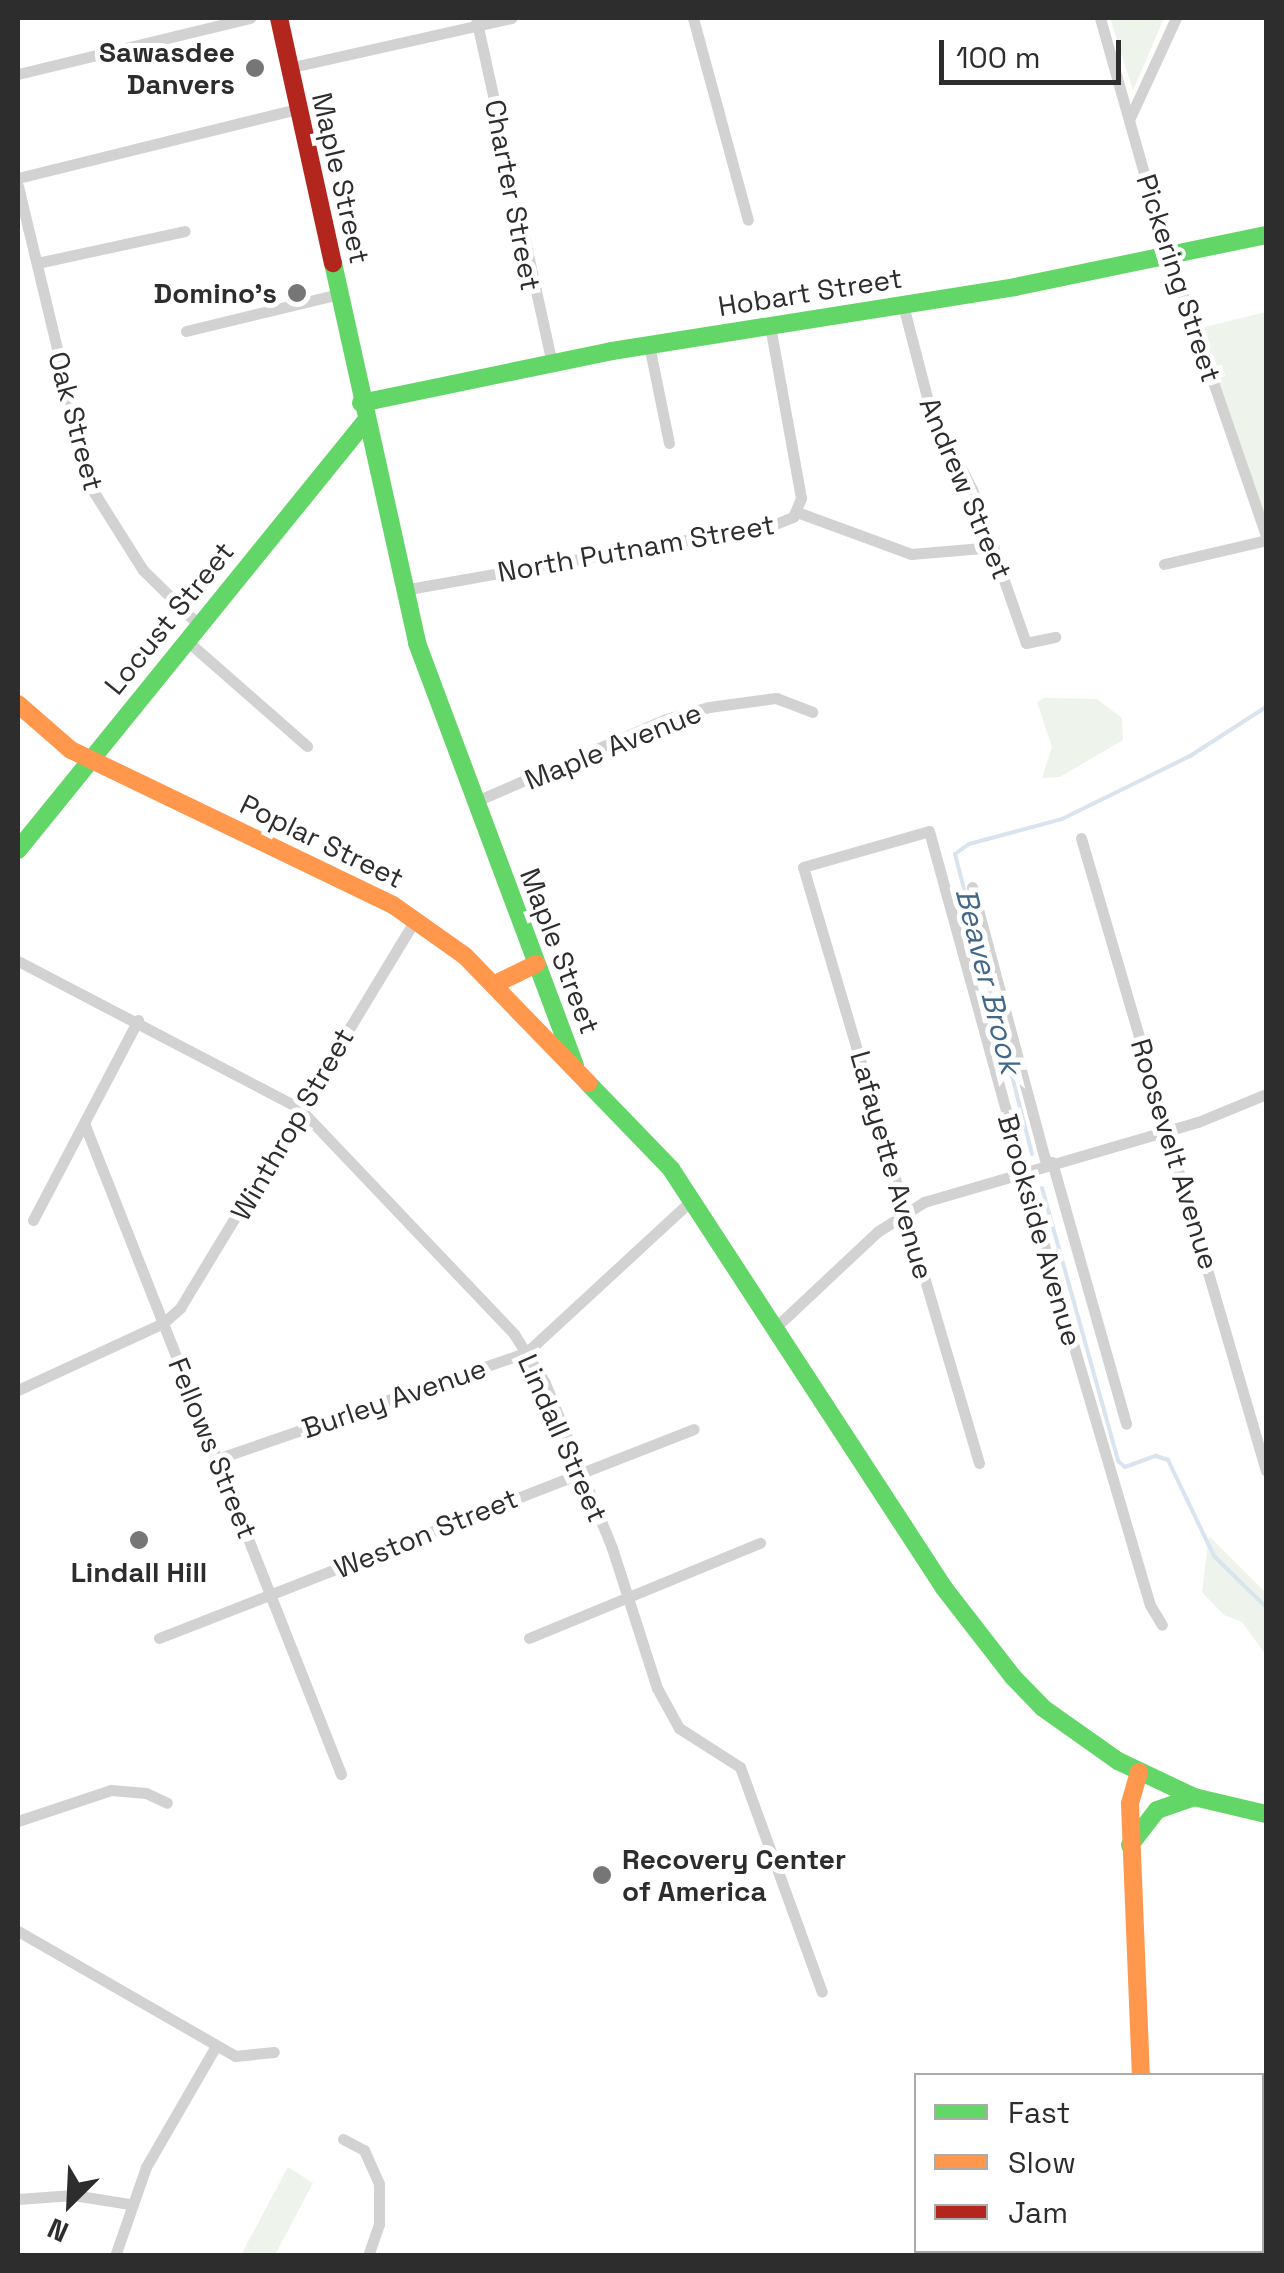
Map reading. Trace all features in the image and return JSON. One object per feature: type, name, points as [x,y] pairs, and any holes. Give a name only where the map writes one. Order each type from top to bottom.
[{"type":"main road","name":"Maple Street","points":[[278,18],[403,590],[474,802],[575,1065],[693,1199],[975,1632],[1043,1708],[1139,1772],[1194,1796],[1266,1814]]},
{"type":"main road","name":"Hobart Street","points":[[361,403],[552,363],[902,305],[1266,235]]},
{"type":"main road","name":"Locust Street","points":[[18,850],[364,423]]},
{"type":"main road","name":"Poplar Street","points":[[18,704],[90,760],[415,920],[495,984],[575,1065]]},
{"type":"main road","points":[[495,984],[536,964]]},
{"type":"main road","points":[[1139,1772],[1130,1804],[1130,1845],[1140,2073]]},
{"type":"main road","points":[[1130,1845],[1157,1810],[1194,1796]]},
{"type":"street","points":[[18,74],[250,18]]},
{"type":"street","points":[[288,68],[477,21],[511,18]]},
{"type":"street","points":[[693,18],[748,220]]},
{"type":"street","name":"Pickering Street","points":[[1100,18],[1170,256],[1266,538]]},
{"type":"street","points":[[1129,120],[1176,18]]},
{"type":"street","name":"Charter Street","points":[[477,21],[552,363]]},
{"type":"street","points":[[18,178],[297,109]]},
{"type":"street","name":"Oak Street","points":[[18,186],[90,486],[144,570],[198,624]]},
{"type":"street","points":[[37,263],[185,230]]},
{"type":"street","points":[[186,332],[338,294]]},
{"type":"street","name":"Andrew Street","points":[[902,305],[930,408],[994,547],[1026,643],[1055,637]]},
{"type":"street","name":"North Putnam Street","points":[[403,590],[773,526],[797,512],[801,498],[770,326]]},
{"type":"street","points":[[649,345],[670,443]]},
{"type":"street","points":[[797,512],[911,554],[994,547]]},
{"type":"street","points":[[1164,564],[1266,538]]},
{"type":"street","points":[[186,640],[307,746]]},
{"type":"street","name":"Maple Avenue","points":[[474,802],[666,719],[710,707],[776,698],[812,712]]},
{"type":"street","name":"Brookside Avenue","points":[[803,867],[929,831],[1022,1170],[1150,1605],[1162,1624]]},
{"type":"street","name":"Roosevelt Avenue","points":[[1080,838],[1266,1471]]},
{"type":"street","name":"Lafayette Avenue","points":[[803,867],[979,1463]]},
{"type":"street","name":"Brookside Avenue","points":[[972,887],[1126,1424]]},
{"type":"street","name":"Winthrop Street","points":[[162,1323],[197,1286],[299,1108],[415,920]]},
{"type":"street","name":"Lindall Street","points":[[18,961],[138,1020],[299,1108],[405,1213],[527,1352],[582,1473],[628,1593],[657,1688],[679,1728],[740,1768],[822,1992]]},
{"type":"street","points":[[33,1220],[138,1020]]},
{"type":"street","points":[[778,1326],[902,1212],[1022,1170],[1168,1130],[1266,1094]]},
{"type":"street","name":"Fellows Street","points":[[84,1124],[341,1774]]},
{"type":"street","name":"Burley Avenue","points":[[217,1459],[527,1352],[693,1199]]},
{"type":"street","points":[[18,1390],[162,1323]]},
{"type":"street","name":"Weston Street","points":[[158,1638],[694,1429]]},
{"type":"street","points":[[529,1638],[628,1593],[760,1542]]},
{"type":"street","points":[[18,1821],[111,1790],[146,1793],[167,1803]]},
{"type":"street","points":[[18,1931],[216,2046],[244,2059],[274,2052]]},
{"type":"street","points":[[116,2256],[130,2204],[216,2046]]},
{"type":"street","points":[[343,2139],[364,2150],[379,2184],[379,2224],[368,2256]]},
{"type":"street","points":[[18,2199],[73,2195],[130,2204]]},
{"type":"shaded area","points":[[1110,18],[1164,18],[1133,91]]},
{"type":"shaded area","points":[[1266,312],[1266,519],[1201,328]]},
{"type":"shaded area","points":[[1044,698],[1097,699],[1122,718],[1123,740],[1060,777],[1042,778],[1052,747],[1037,702]]},
{"type":"shaded area","points":[[1209,1536],[1266,1593],[1266,1655],[1242,1622],[1224,1615],[1202,1592]]},
{"type":"shaded area","points":[[1266,2032],[1266,2255],[1156,2255],[1264,2253]]},
{"type":"shaded area","points":[[288,2167],[313,2183],[275,2255],[241,2255]]},
{"type":"waterway","name":"Beaver Brook","points":[[1032,1154],[955,854],[969,844],[1062,819],[1190,756],[1266,707]]},
{"type":"waterway","name":"Beaver Brook","points":[[1042,1188],[1118,1461],[1125,1467],[1156,1456],[1168,1460],[1214,1556],[1266,1607]]},
{"type":"traffic: fast","points":[[361,403],[612,351],[1015,287],[1266,235]]},
{"type":"traffic: fast","points":[[333,263],[417,643],[575,1065]]},
{"type":"traffic: fast","points":[[18,850],[364,423]]},
{"type":"traffic: fast","points":[[588,1083],[671,1169],[944,1588],[1013,1677],[1043,1708],[1118,1761],[1194,1797],[1266,1814]]},
{"type":"traffic: fast","points":[[1130,1845],[1157,1810],[1194,1797]]},
{"type":"traffic: slow","points":[[18,704],[71,750],[393,905],[465,956],[588,1083]]},
{"type":"traffic: slow","points":[[495,984],[536,964]]},
{"type":"traffic: slow","points":[[1139,1772],[1130,1804],[1141,2073]]},
{"type":"traffic: jam","points":[[279,18],[333,263]]},
{"type":"place","name":"Sawasdee Danvers","points":[[255,68]]},
{"type":"place","name":"Domino's","points":[[297,293]]},
{"type":"place","name":"Lindall Hill","points":[[139,1540]]},
{"type":"place","name":"Recovery Center of America","points":[[602,1875]]}]
